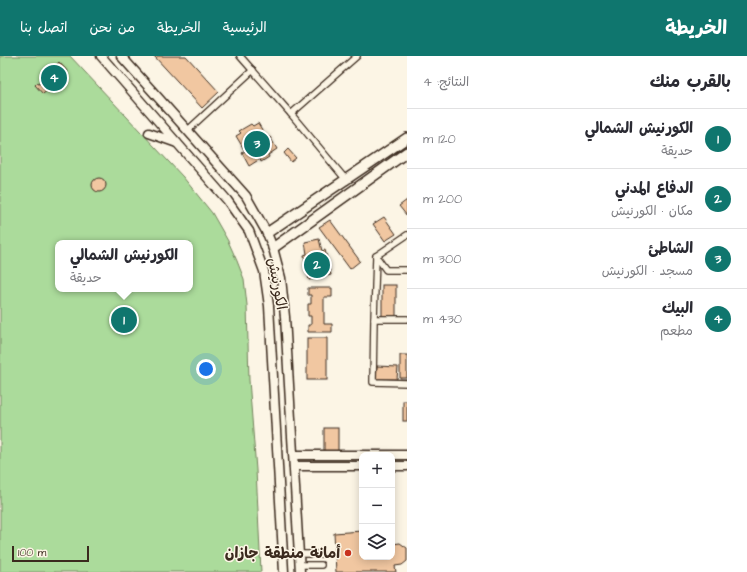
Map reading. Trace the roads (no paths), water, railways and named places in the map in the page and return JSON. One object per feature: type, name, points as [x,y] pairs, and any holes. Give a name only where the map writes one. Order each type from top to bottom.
[{"type":"main road","name":"الكورنيش","points":[[101,56],[227,200],[249,231],[264,271],[269,306],[284,572]]},
{"type":"main road","name":"الكورنيش","points":[[121,56],[246,196],[267,233],[281,278],[294,455],[300,568]]},
{"type":"main road","points":[[149,133],[178,143]]},
{"type":"main road","points":[[267,233],[346,181],[407,138]]},
{"type":"main road","points":[[272,248],[407,152]]},
{"type":"main road","points":[[294,455],[407,455]]},
{"type":"main road","points":[[294,466],[359,466]]},
{"type":"main road","points":[[395,466],[407,466]]},
{"type":"street","points":[[240,56],[291,114],[346,181]]},
{"type":"street","points":[[291,114],[357,56]]},
{"type":"street","points":[[188,130],[253,70]]},
{"type":"street","points":[[376,256],[407,235]]},
{"type":"street","points":[[376,256],[386,270],[407,270]]},
{"type":"street","points":[[376,256],[372,382],[407,383]]},
{"type":"street","points":[[374,319],[407,319]]},
{"type":"street","points":[[299,554],[320,554]]},
{"type":"street","points":[[300,568],[321,565]]},
{"type":"place","name":"البيك","points":[[54,78]]},
{"type":"place","name":"الشاطئ","points":[[257,144]]},
{"type":"place","name":"الدفاع المدني","points":[[317,265]]},
{"type":"place","name":"الكورنيش الشمالي","points":[[124,320]]},
{"type":"place","name":"أمانة منطقة جازان","points":[[348,553]]}]
